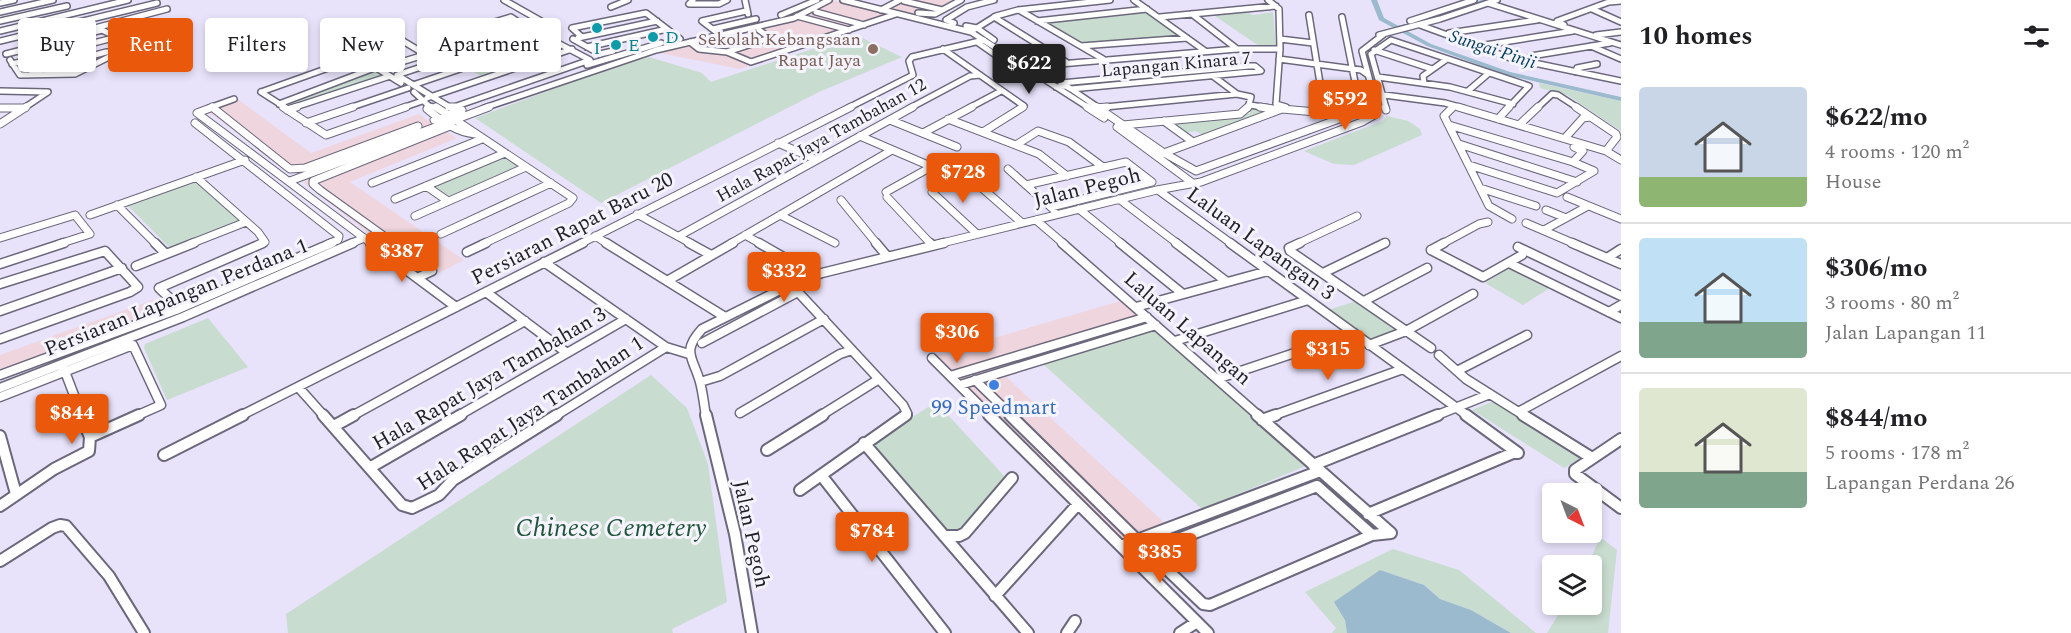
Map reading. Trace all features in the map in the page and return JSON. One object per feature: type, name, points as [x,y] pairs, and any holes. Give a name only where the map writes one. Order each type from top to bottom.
[{"type":"street","points":[[0,3],[14,0]]},
{"type":"street","points":[[0,12],[53,0]]},
{"type":"street","points":[[58,0],[75,13]]},
{"type":"street","points":[[0,31],[112,2],[128,0]]},
{"type":"street","points":[[504,0],[536,18]]},
{"type":"street","points":[[611,7],[628,0]]},
{"type":"street","points":[[693,0],[689,4],[745,0],[746,11],[757,20]]},
{"type":"street","points":[[573,39],[602,54],[788,14],[817,0]]},
{"type":"street","points":[[290,181],[431,124],[610,64],[797,16],[829,0]]},
{"type":"street","points":[[843,0],[974,30],[984,40],[1089,109],[1191,170],[1201,171],[1350,115],[1279,110],[1250,105]]},
{"type":"street","points":[[862,0],[927,15],[942,10],[959,0]]},
{"type":"street","points":[[881,10],[904,0],[942,10]]},
{"type":"street","points":[[932,22],[960,4],[974,0]]},
{"type":"street","points":[[994,0],[967,7],[946,20],[974,30],[1032,65]]},
{"type":"street","points":[[974,30],[994,17],[1018,10],[1110,0]]},
{"type":"street","points":[[1134,0],[1205,51]]},
{"type":"street","points":[[1268,0],[1279,9],[1280,49],[1277,105],[1354,110],[1360,106],[1343,18]]},
{"type":"street","points":[[1425,25],[1497,0]]},
{"type":"street","points":[[92,18],[155,1],[167,9],[96,29]]},
{"type":"street","points":[[1410,21],[1469,1]]},
{"type":"street","points":[[1621,1],[1609,2],[1557,21],[1598,35],[1610,32],[1621,33]]},
{"type":"street","points":[[1609,2],[1621,7]]},
{"type":"street","points":[[692,44],[805,18],[836,3],[889,16]]},
{"type":"street","points":[[1488,3],[1621,45]]},
{"type":"street","points":[[1241,4],[1247,7]]},
{"type":"street","points":[[0,21],[67,6]]},
{"type":"street","points":[[1160,17],[1276,6]]},
{"type":"street","points":[[1037,21],[1147,9]]},
{"type":"street","points":[[1592,9],[1621,22]]},
{"type":"street","points":[[1018,10],[1104,59]]},
{"type":"street","points":[[714,30],[702,21],[746,11]]},
{"type":"street","points":[[816,12],[864,25]]},
{"type":"street","points":[[582,37],[572,28],[645,13],[679,38]]},
{"type":"street","points":[[692,44],[699,49],[727,52],[747,62],[754,61],[897,13]]},
{"type":"street","points":[[1192,14],[1237,49]]},
{"type":"street","points":[[1309,15],[1324,109]]},
{"type":"street","points":[[797,16],[849,30]]},
{"type":"street","points":[[994,17],[1066,62]]},
{"type":"street","points":[[1445,34],[1540,19]]},
{"type":"street","points":[[610,64],[566,41],[657,21]]},
{"type":"street","points":[[1425,25],[1479,46],[1530,62],[1621,81]]},
{"type":"street","name":"Jalan Pegoh","points":[[752,633],[735,534],[699,382],[689,354],[691,341],[697,333],[809,277],[1192,182],[1366,119],[1376,114],[1377,110],[1368,93],[1368,75],[1364,68],[1362,51],[1384,34],[1425,25]]},
{"type":"street","points":[[587,46],[667,29]]},
{"type":"street","points":[[727,52],[770,38],[759,30]]},
{"type":"street","points":[[1479,46],[1573,31]]},
{"type":"street","points":[[0,40],[18,36]]},
{"type":"street","points":[[108,38],[5,55],[19,74],[23,75],[75,74],[108,58]]},
{"type":"street","points":[[417,278],[432,271],[320,190],[313,184],[316,179],[378,154],[446,120],[601,60],[679,38]]},
{"type":"street","points":[[1081,46],[1187,38]]},
{"type":"street","points":[[1280,39],[1313,43]]},
{"type":"street","name":"Persiaran Rapat Baru 20","points":[[164,455],[913,75],[909,61],[912,57],[984,40]]},
{"type":"street","points":[[1386,110],[1371,56],[1374,50],[1391,40],[1529,86],[1498,119]]},
{"type":"street","points":[[977,42],[1023,74]]},
{"type":"street","points":[[1530,62],[1531,56],[1613,43]]},
{"type":"street","points":[[387,72],[427,100],[447,107],[455,107],[590,60],[561,44]]},
{"type":"street","points":[[1591,46],[1621,59]]},
{"type":"street","points":[[943,49],[1024,107],[983,132]]},
{"type":"street","points":[[1014,68],[1205,51],[1280,49]]},
{"type":"street","points":[[320,71],[261,92],[326,135],[572,50]]},
{"type":"street","points":[[1374,50],[1432,69]]},
{"type":"street","points":[[23,75],[108,52]]},
{"type":"street","points":[[1279,59],[1353,69],[1364,68],[1368,93],[1452,107],[1498,119],[1606,151],[1621,160]]},
{"type":"street","points":[[1424,83],[1421,77],[1447,59]]},
{"type":"street","points":[[1576,72],[1577,68],[1597,64]]},
{"type":"street","name":"Lapangan Kinara 7","points":[[1250,66],[1255,66],[1261,71],[1213,76],[1068,88],[1061,83],[1250,66]]},
{"type":"street","points":[[288,110],[417,67]]},
{"type":"street","points":[[279,104],[364,72]]},
{"type":"street","points":[[306,123],[451,72]]},
{"type":"street","points":[[1468,91],[1490,73]]},
{"type":"street","name":"Hala Rapat Jaya Tambahan 12","points":[[679,236],[815,159],[970,76],[980,75]]},
{"type":"street","points":[[1213,76],[1237,94]]},
{"type":"street","points":[[1378,77],[1468,91],[1513,104]]},
{"type":"street","points":[[1056,87],[1068,88],[1099,107],[1161,154],[1192,182]]},
{"type":"street","points":[[0,91],[48,92],[0,124]]},
{"type":"street","points":[[923,134],[1001,91]]},
{"type":"street","points":[[1089,109],[1237,94],[1251,97],[1246,112],[1240,114],[1123,125]]},
{"type":"street","points":[[1519,125],[1552,94],[1566,98],[1617,135],[1606,151]]},
{"type":"street","points":[[197,113],[234,99]]},
{"type":"street","points":[[427,100],[428,109],[446,120],[461,134],[475,134],[572,196],[573,200],[467,252]]},
{"type":"street","points":[[212,107],[290,169],[305,168],[367,148],[378,154]]},
{"type":"street","points":[[1452,107],[1444,116],[1489,206],[1512,219]]},
{"type":"street","points":[[1452,107],[1594,153]]},
{"type":"street","points":[[0,108],[26,108]]},
{"type":"street","points":[[1161,154],[1279,110]]},
{"type":"street","points":[[197,113],[456,307]]},
{"type":"street","points":[[0,117],[11,117]]},
{"type":"street","points":[[1565,138],[1583,118],[1590,117]]},
{"type":"street","points":[[948,119],[1038,154],[1067,176]]},
{"type":"street","points":[[890,120],[957,147]]},
{"type":"street","points":[[1164,121],[1193,142]]},
{"type":"street","points":[[0,375],[180,312],[335,242],[339,238],[195,123]]},
{"type":"street","points":[[220,130],[234,125]]},
{"type":"street","points":[[1449,125],[1594,170],[1557,193],[1469,165]]},
{"type":"street","points":[[1016,145],[1038,131],[1069,142],[1103,167]]},
{"type":"street","points":[[860,136],[965,181]]},
{"type":"street","points":[[372,183],[482,139]]},
{"type":"street","points":[[778,143],[815,159]]},
{"type":"street","points":[[247,149],[260,144]]},
{"type":"street","points":[[1459,144],[1577,182]]},
{"type":"street","points":[[667,281],[892,150]]},
{"type":"street","points":[[1573,162],[1583,150]]},
{"type":"street","points":[[395,199],[505,153]]},
{"type":"street","points":[[90,215],[256,156]]},
{"type":"street","points":[[1026,185],[1126,162],[1152,182],[1051,207]]},
{"type":"street","points":[[415,216],[526,167]]},
{"type":"street","points":[[931,167],[886,195],[932,245]]},
{"type":"street","points":[[1008,169],[1059,214]]},
{"type":"street","points":[[180,312],[159,288],[263,243],[265,240],[196,177]]},
{"type":"street","points":[[441,234],[551,183]]},
{"type":"street","points":[[426,186],[448,201]]},
{"type":"street","points":[[982,188],[1022,223]]},
{"type":"street","points":[[1480,188],[1536,206]]},
{"type":"street","name":"Laluan Lapangan 3","points":[[1157,190],[1518,453],[1513,453],[1368,514]]},
{"type":"street","points":[[932,192],[977,234]]},
{"type":"street","points":[[1568,197],[1620,217]]},
{"type":"street","points":[[1119,199],[1227,282]]},
{"type":"street","points":[[841,200],[887,256]]},
{"type":"street","points":[[117,205],[166,254]]},
{"type":"street","points":[[1544,230],[1588,206]]},
{"type":"street","points":[[1079,209],[1183,294]]},
{"type":"street","points":[[1546,210],[1566,218]]},
{"type":"street","points":[[637,214],[711,255]]},
{"type":"street","points":[[780,215],[835,243]]},
{"type":"street","points":[[0,238],[72,216],[76,216],[90,235],[0,264]]},
{"type":"street","points":[[1357,216],[1289,248],[1435,352],[1456,371],[1592,458]]},
{"type":"street","name":"Laluan Lapangan","points":[[1036,220],[1391,533],[1376,534]]},
{"type":"street","points":[[136,266],[246,222]]},
{"type":"street","points":[[1488,222],[1479,224],[1431,250],[1479,276],[1486,276],[1509,263],[1520,251],[1621,296]]},
{"type":"street","points":[[1526,223],[1621,264]]},
{"type":"street","points":[[745,235],[785,258]]},
{"type":"street","points":[[595,236],[725,317]]},
{"type":"street","name":"Persiaran Lapangan Perdana 1","points":[[0,388],[63,368],[180,312],[364,238]]},
{"type":"street","points":[[1323,273],[1385,243]]},
{"type":"street","points":[[1606,258],[1621,249]]},
{"type":"street","points":[[0,284],[105,251],[138,287],[130,292],[0,339]]},
{"type":"street","points":[[544,262],[666,347],[689,354]]},
{"type":"street","points":[[1509,263],[1621,318]]},
{"type":"street","points":[[0,311],[122,268]]},
{"type":"street","points":[[1364,301],[1427,268]]},
{"type":"street","points":[[1136,307],[1268,271]]},
{"type":"street","points":[[486,292],[567,353]]},
{"type":"street","points":[[702,343],[781,300],[800,293],[907,412],[902,419],[864,443],[800,490]]},
{"type":"street","points":[[1369,345],[1406,331],[1473,294]]},
{"type":"street","points":[[1175,341],[1308,300]]},
{"type":"street","points":[[1609,312],[1621,305]]},
{"type":"street","points":[[950,375],[1147,318]]},
{"type":"street","name":"Hala Rapat Jaya Tambahan 3","points":[[370,467],[626,319]]},
{"type":"street","points":[[699,382],[720,376],[824,319]]},
{"type":"street","points":[[334,426],[525,321]]},
{"type":"street","points":[[960,385],[1156,325]]},
{"type":"street","points":[[1217,379],[1354,333]]},
{"type":"street","points":[[1456,371],[1527,335]]},
{"type":"street","points":[[0,397],[63,368],[133,345],[161,405],[90,437]]},
{"type":"street","name":"Hala Rapat Jaya Tambahan 1","points":[[370,467],[402,505],[412,508],[439,495],[453,480],[666,347]]},
{"type":"street","points":[[740,413],[840,354],[852,350]]},
{"type":"street","points":[[1024,354],[1032,363]]},
{"type":"street","points":[[1520,411],[1621,356]]},
{"type":"street","points":[[932,358],[1208,633]]},
{"type":"street","points":[[0,506],[54,469],[89,451],[90,437],[63,368]]},
{"type":"street","points":[[1262,420],[1403,369]]},
{"type":"street","points":[[767,450],[879,379]]},
{"type":"street","points":[[975,380],[1137,540]]},
{"type":"street","points":[[299,388],[370,467]]},
{"type":"street","points":[[1120,546],[1316,468],[1490,394]]},
{"type":"street","points":[[0,436],[16,494]]},
{"type":"street","points":[[1621,439],[1575,470],[1575,474],[1621,508]]},
{"type":"street","points":[[864,443],[1028,633]]},
{"type":"street","points":[[1035,463],[1050,454]]},
{"type":"street","points":[[821,475],[945,633]]},
{"type":"street","points":[[944,536],[958,536],[965,533],[1012,478]]},
{"type":"street","points":[[1314,487],[1320,487],[1376,534],[1206,606],[1154,557],[1153,552],[1155,548],[1314,487]]},
{"type":"street","points":[[995,596],[1078,504]]},
{"type":"street","points":[[0,561],[52,528],[60,525],[66,526],[109,576],[144,633]]},
{"type":"street","points":[[1067,633],[1075,621]]},
{"type":"street","points":[[1180,633],[1197,622]]},
{"type":"shaded area","points":[[831,0],[899,15],[740,69],[660,53],[797,19]]},
{"type":"shaded area","points":[[904,0],[963,1],[934,17],[927,18],[889,8]]},
{"type":"shaded area","points":[[236,98],[311,153],[419,114],[433,124],[296,175],[204,109]]},
{"type":"shaded area","points":[[441,128],[457,138],[350,182],[464,260],[427,279],[304,183],[306,179]]},
{"type":"shaded area","points":[[161,297],[177,311],[0,379],[0,355]]},
{"type":"shaded area","points":[[1127,299],[1156,325],[1002,373],[1168,526],[1121,546],[926,358]]},
{"type":"green space","points":[[1244,11],[1253,15],[1273,12],[1276,47],[1259,46],[1212,14]]},
{"type":"green space","points":[[1149,12],[1180,37],[1085,45],[1046,23]]},
{"type":"green space","points":[[856,35],[902,57],[819,92],[601,203],[475,118],[623,63],[649,57],[702,73],[711,82]]},
{"type":"green space","points":[[368,72],[380,72],[386,76],[289,109],[283,104]]},
{"type":"green space","points":[[474,72],[499,72],[483,77]]},
{"type":"green space","points":[[1539,83],[1621,101],[1621,131],[1567,95],[1540,88]]},
{"type":"green space","points":[[1253,106],[1269,110],[1203,135],[1195,131],[1186,133],[1172,124],[1244,115],[1250,113]]},
{"type":"green space","points":[[1387,116],[1408,121],[1420,129],[1422,135],[1354,165],[1334,164],[1304,151],[1383,121]]},
{"type":"green space","points":[[502,157],[520,167],[451,197],[433,186]]},
{"type":"green space","points":[[195,182],[238,219],[236,224],[176,248],[170,248],[128,206],[130,203]]},
{"type":"green space","points":[[1509,268],[1517,269],[1553,286],[1523,305],[1485,283]]},
{"type":"green space","points":[[1356,301],[1398,329],[1397,333],[1371,341],[1328,310]]},
{"type":"green space","points":[[208,318],[248,367],[167,400],[144,348],[145,344]]},
{"type":"green space","points":[[1156,330],[1308,465],[1202,509],[1043,364]]},
{"type":"green space","name":"Chinese Cemetery","points":[[651,375],[687,408],[708,464],[727,602],[672,629],[673,633],[288,633],[286,614]]},
{"type":"green space","points":[[1494,401],[1584,452],[1582,458],[1564,468],[1472,410]]},
{"type":"green space","points":[[936,402],[1007,479],[964,529],[953,533],[944,530],[871,444]]},
{"type":"green space","points":[[1602,539],[1617,550],[1608,633],[1547,633],[1558,615],[1602,615],[1602,555],[1592,555],[1597,543],[1602,543]]},
{"type":"green space","points":[[1393,549],[1459,570],[1536,633],[1511,633],[1471,610],[1440,599],[1424,585],[1380,570],[1345,620],[1347,633],[1332,633],[1336,628],[1305,592]]},
{"type":"water","points":[[1380,570],[1424,585],[1440,599],[1471,610],[1511,633],[1347,633],[1345,620],[1334,602]]},
{"type":"waterway","name":"Sungai Pinji","points":[[1374,0],[1381,19],[1429,45],[1508,74],[1621,99]]},
{"type":"waterway","points":[[1416,22],[1484,0]]},
{"type":"waterway","points":[[1396,27],[1409,24]]},
{"type":"place","name":"I","points":[[597,28]]},
{"type":"place","name":"D","points":[[653,37]]},
{"type":"place","name":"E","points":[[616,45]]},
{"type":"place","name":"Sekolah Kebangsaan Rapat Jaya","points":[[873,49]]},
{"type":"place","name":"99 Speedmart","points":[[994,385]]}]
